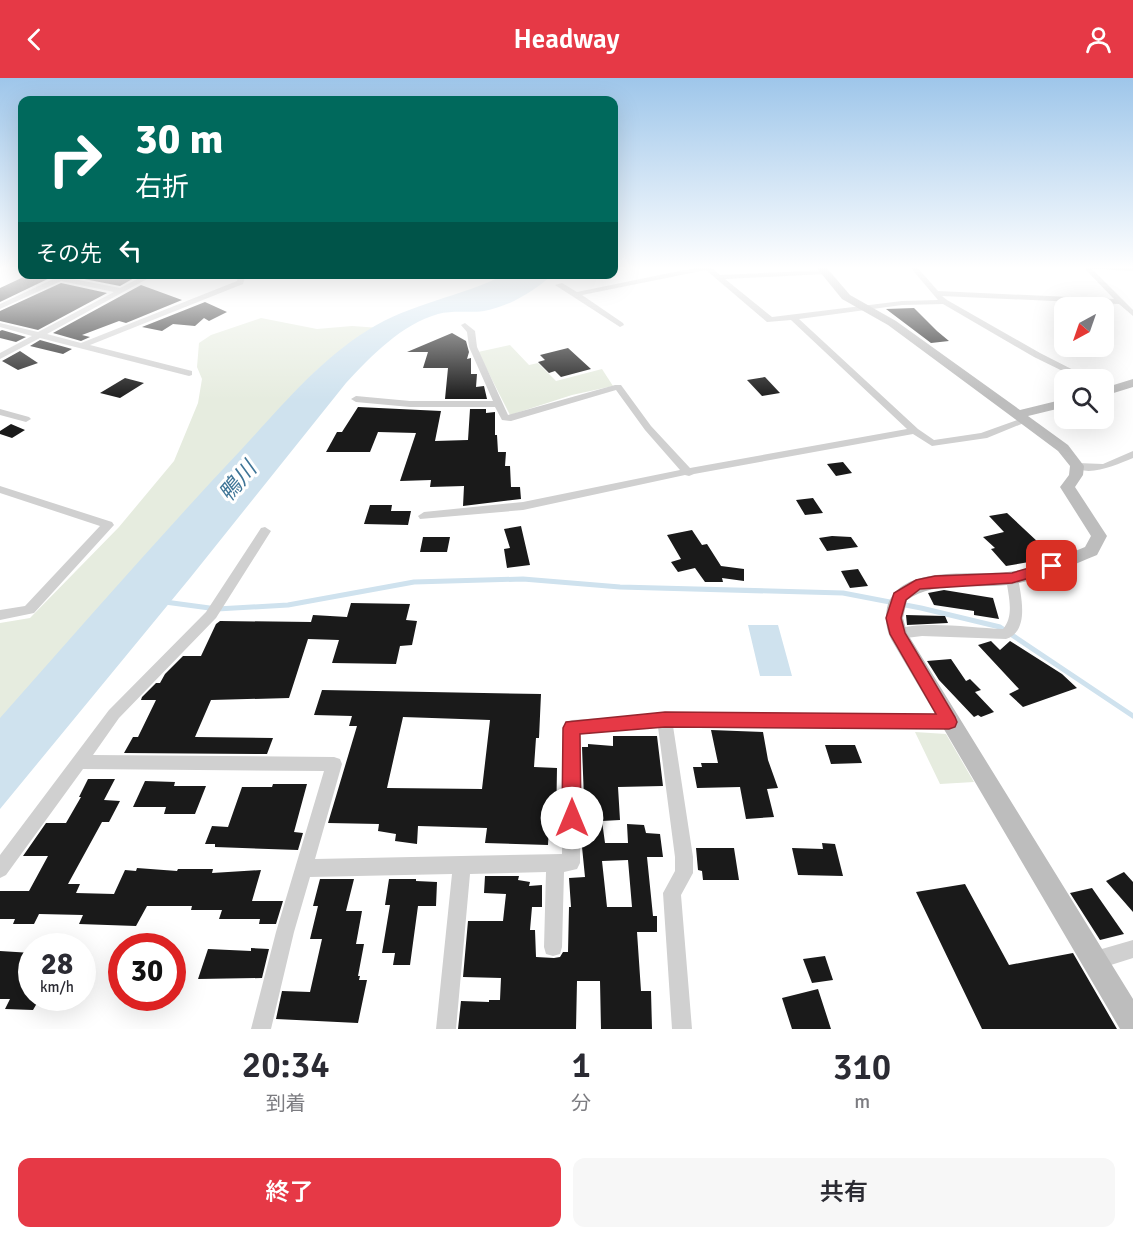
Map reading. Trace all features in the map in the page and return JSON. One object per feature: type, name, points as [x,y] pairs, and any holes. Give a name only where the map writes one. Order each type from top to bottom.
[{"type":"street","points":[[0,356],[85,311]]},
{"type":"street","points":[[81,346],[167,311]]},
{"type":"street","points":[[601,311],[620,325]]},
{"type":"street","points":[[760,311],[770,320],[840,311]]},
{"type":"street","points":[[870,311],[892,324],[1063,448],[1077,466],[1076,475],[1067,487],[1099,536],[1091,551],[1032,574],[1012,578],[916,585],[899,597],[894,618],[898,634],[949,722],[1133,1025]]},
{"type":"street","points":[[960,311],[1036,355],[1066,369]]},
{"type":"street","points":[[794,318],[915,432],[932,443],[983,436],[1022,418],[1054,407]]},
{"type":"street","points":[[0,325],[189,373]]},
{"type":"street","points":[[465,325],[471,331],[473,347],[505,418],[618,387],[648,428],[689,473]]},
{"type":"street","points":[[1114,388],[1133,383]]},
{"type":"street","points":[[356,399],[410,404],[499,404]]},
{"type":"street","points":[[0,412],[26,419]]},
{"type":"street","points":[[424,516],[523,506],[602,488],[779,454],[915,432]]},
{"type":"street","points":[[1077,466],[1104,467],[1133,454]]},
{"type":"street","points":[[0,489],[108,525],[29,610],[0,615]]},
{"type":"street","points":[[0,869],[114,714],[211,615],[264,531]]},
{"type":"street","points":[[898,634],[922,632],[1006,634],[1012,629],[1016,620],[1012,578]]},
{"type":"street","points":[[305,868],[572,863],[572,728],[665,720],[949,722]]},
{"type":"street","points":[[665,720],[684,857],[684,873],[672,893],[682,1029]]},
{"type":"street","points":[[80,762],[334,764],[285,932],[261,1029]]},
{"type":"street","points":[[553,947],[555,863]]},
{"type":"street","points":[[446,1029],[462,866]]},
{"type":"street","points":[[1095,960],[1133,949]]},
{"type":"shaded area","points":[[261,318],[317,329],[352,326],[380,328],[329,360],[307,380],[288,404],[0,722],[0,623],[30,618],[119,527],[174,461],[198,403],[202,379],[197,367],[199,343],[211,335]]},
{"type":"shaded area","points":[[510,345],[529,365],[538,363],[556,381],[602,369],[613,386],[572,395],[510,415],[478,352]]},
{"type":"shaded area","points":[[915,732],[946,734],[974,782],[940,784]]},
{"type":"water","name":"鴨川","points":[[473,311],[438,314],[412,325],[388,342],[346,383],[190,578],[0,809],[0,718],[284,402],[350,342],[401,313]]},
{"type":"water","points":[[748,625],[778,625],[792,676],[760,676]]},
{"type":"building","points":[[0,311],[73,311],[38,330],[0,321]]},
{"type":"building","points":[[93,311],[154,311],[126,323],[119,321],[82,335],[90,337],[81,341],[53,333]]},
{"type":"building","points":[[181,311],[227,312],[209,321],[204,318],[195,326],[173,324],[162,331],[142,327]]},
{"type":"building","points":[[889,311],[917,311],[949,341],[931,343]]},
{"type":"building","points":[[2,330],[26,337],[16,342],[0,338]]},
{"type":"building","points":[[452,333],[466,341],[469,352],[467,359],[471,358],[471,374],[477,374],[476,387],[484,386],[487,399],[445,399],[448,368],[423,368],[428,352],[407,352]]},
{"type":"building","points":[[40,340],[72,349],[63,354],[30,346]]},
{"type":"building","points":[[568,348],[591,369],[561,377],[555,371],[549,373],[538,362],[545,360],[540,355]]},
{"type":"building","points":[[20,351],[38,363],[18,370],[2,361]]},
{"type":"building","points":[[765,377],[780,393],[762,396],[747,380]]},
{"type":"building","points":[[125,378],[144,383],[120,398],[100,393]]},
{"type":"building","points":[[358,407],[441,411],[435,441],[468,440],[470,409],[486,409],[486,413],[495,412],[498,452],[506,452],[505,466],[510,466],[511,487],[520,487],[521,499],[463,506],[464,486],[430,487],[431,480],[400,481],[416,433],[378,432],[370,452],[326,452],[337,432],[342,432]]},
{"type":"building","points":[[11,424],[25,430],[12,438],[0,434],[0,431]]},
{"type":"building","points":[[843,462],[852,473],[836,476],[827,464]]},
{"type":"building","points":[[813,498],[823,513],[805,515],[796,500]]},
{"type":"building","points":[[370,505],[392,505],[391,511],[411,511],[408,525],[364,524]]},
{"type":"building","points":[[1007,513],[1039,543],[1036,544],[1046,555],[1029,562],[1006,566],[991,549],[995,548],[983,537],[1004,532],[989,516]]},
{"type":"building","points":[[521,526],[530,565],[507,568],[504,549],[510,548],[504,529]]},
{"type":"building","points":[[692,530],[702,545],[707,544],[721,566],[744,569],[744,581],[722,578],[723,582],[705,582],[695,568],[678,572],[671,562],[681,559],[667,535]]},
{"type":"building","points":[[423,537],[450,537],[447,552],[420,552]]},
{"type":"building","points":[[851,537],[858,547],[827,551],[819,538]]},
{"type":"building","points":[[858,569],[868,586],[850,588],[841,571]]},
{"type":"building","points":[[944,590],[993,598],[999,619],[974,615],[974,611],[934,605],[928,593]]},
{"type":"building","points":[[351,603],[410,604],[406,620],[417,621],[412,645],[400,646],[396,664],[332,663],[339,640],[308,639],[289,698],[211,700],[195,737],[273,738],[267,754],[124,753],[133,737],[138,737],[156,700],[141,700],[142,697],[156,683],[160,683],[165,674],[183,656],[201,656],[216,624],[220,621],[311,622],[313,615],[347,617]]},
{"type":"building","points":[[906,615],[945,616],[948,623],[907,625]]},
{"type":"building","points":[[991,641],[1000,650],[1010,641],[1062,674],[1077,688],[1023,707],[1009,694],[1019,689],[978,645]]},
{"type":"building","points":[[951,659],[966,681],[970,679],[981,690],[975,692],[994,712],[974,717],[939,680],[927,661]]},
{"type":"building","points":[[322,690],[541,694],[539,738],[536,738],[534,767],[557,768],[556,827],[549,826],[548,845],[485,843],[487,828],[418,826],[417,844],[395,841],[396,834],[378,831],[379,824],[328,823],[357,726],[349,726],[352,716],[314,715]],"holes":[[[403,717],[490,720],[482,789],[387,788]]]},
{"type":"building","points":[[711,730],[763,732],[768,760],[778,788],[767,789],[774,817],[746,819],[740,787],[697,788],[693,767],[702,767],[701,763],[718,763]]},
{"type":"building","points":[[613,736],[657,736],[663,786],[618,787],[620,820],[602,821],[605,843],[628,843],[627,824],[644,825],[646,833],[660,834],[663,857],[647,857],[653,916],[657,916],[657,932],[637,932],[641,991],[651,991],[652,1029],[601,1029],[600,981],[577,981],[576,1029],[458,1029],[461,1001],[500,1000],[501,978],[463,977],[468,921],[503,921],[506,894],[484,893],[485,876],[519,876],[518,880],[530,882],[529,886],[542,885],[542,907],[532,907],[530,930],[535,930],[536,957],[554,958],[560,957],[563,952],[568,952],[569,907],[571,907],[569,878],[585,877],[582,847],[582,799],[584,799],[582,747],[588,747],[588,744],[613,746]],"holes":[[[628,860],[632,907],[607,907],[602,861]]]},
{"type":"building","points":[[825,745],[855,745],[862,763],[831,764]]},
{"type":"building","points":[[88,779],[115,779],[104,800],[120,801],[109,822],[102,822],[68,884],[80,884],[76,893],[114,894],[125,870],[136,871],[137,868],[177,871],[178,869],[213,869],[212,873],[261,870],[252,901],[283,901],[276,924],[259,924],[260,919],[219,919],[222,910],[191,910],[192,906],[147,906],[136,926],[79,924],[83,915],[39,914],[34,924],[13,924],[15,919],[0,919],[0,891],[29,891],[48,856],[23,856],[46,823],[66,823]]},
{"type":"building","points":[[145,781],[175,782],[174,786],[206,786],[195,814],[164,814],[166,807],[133,807]]},
{"type":"building","points":[[273,784],[307,784],[294,832],[303,833],[298,850],[215,847],[215,844],[205,844],[212,826],[228,827],[242,787],[272,787]]},
{"type":"building","points":[[822,843],[835,844],[843,876],[798,875],[792,848],[823,849]]},
{"type":"building","points":[[696,848],[734,848],[739,880],[703,880],[702,871],[698,870]]},
{"type":"building","points":[[1124,872],[1133,882],[1133,912],[1106,881]]},
{"type":"building","points":[[320,879],[354,879],[346,911],[362,911],[356,944],[364,944],[358,976],[360,976],[359,980],[367,980],[358,1023],[276,1019],[282,991],[310,992],[322,939],[310,939],[318,906],[313,906]]},
{"type":"building","points":[[389,879],[437,882],[436,906],[418,906],[410,965],[393,965],[395,953],[382,953],[390,905],[385,905]]},
{"type":"building","points":[[965,884],[1009,965],[1073,953],[1117,1029],[982,1029],[916,892]]},
{"type":"building","points":[[1092,888],[1124,934],[1100,940],[1070,893]]},
{"type":"building","points":[[251,948],[269,949],[262,978],[198,979],[208,949],[251,951]]},
{"type":"building","points":[[0,951],[18,952],[18,1009],[5,1009],[10,999],[0,999]]},
{"type":"building","points":[[825,956],[833,980],[812,983],[803,959]]},
{"type":"building","points":[[818,989],[831,1029],[792,1029],[782,998]]},
{"type":"waterway","points":[[165,602],[217,609],[288,605],[414,582],[523,579],[620,587],[843,593],[921,608],[1000,627],[1133,716]]},
{"type":"route","points":[[572,818],[572,728],[665,720],[949,722],[898,634],[894,618],[899,597],[916,585],[1012,578],[1032,574],[1052,566]]}]
